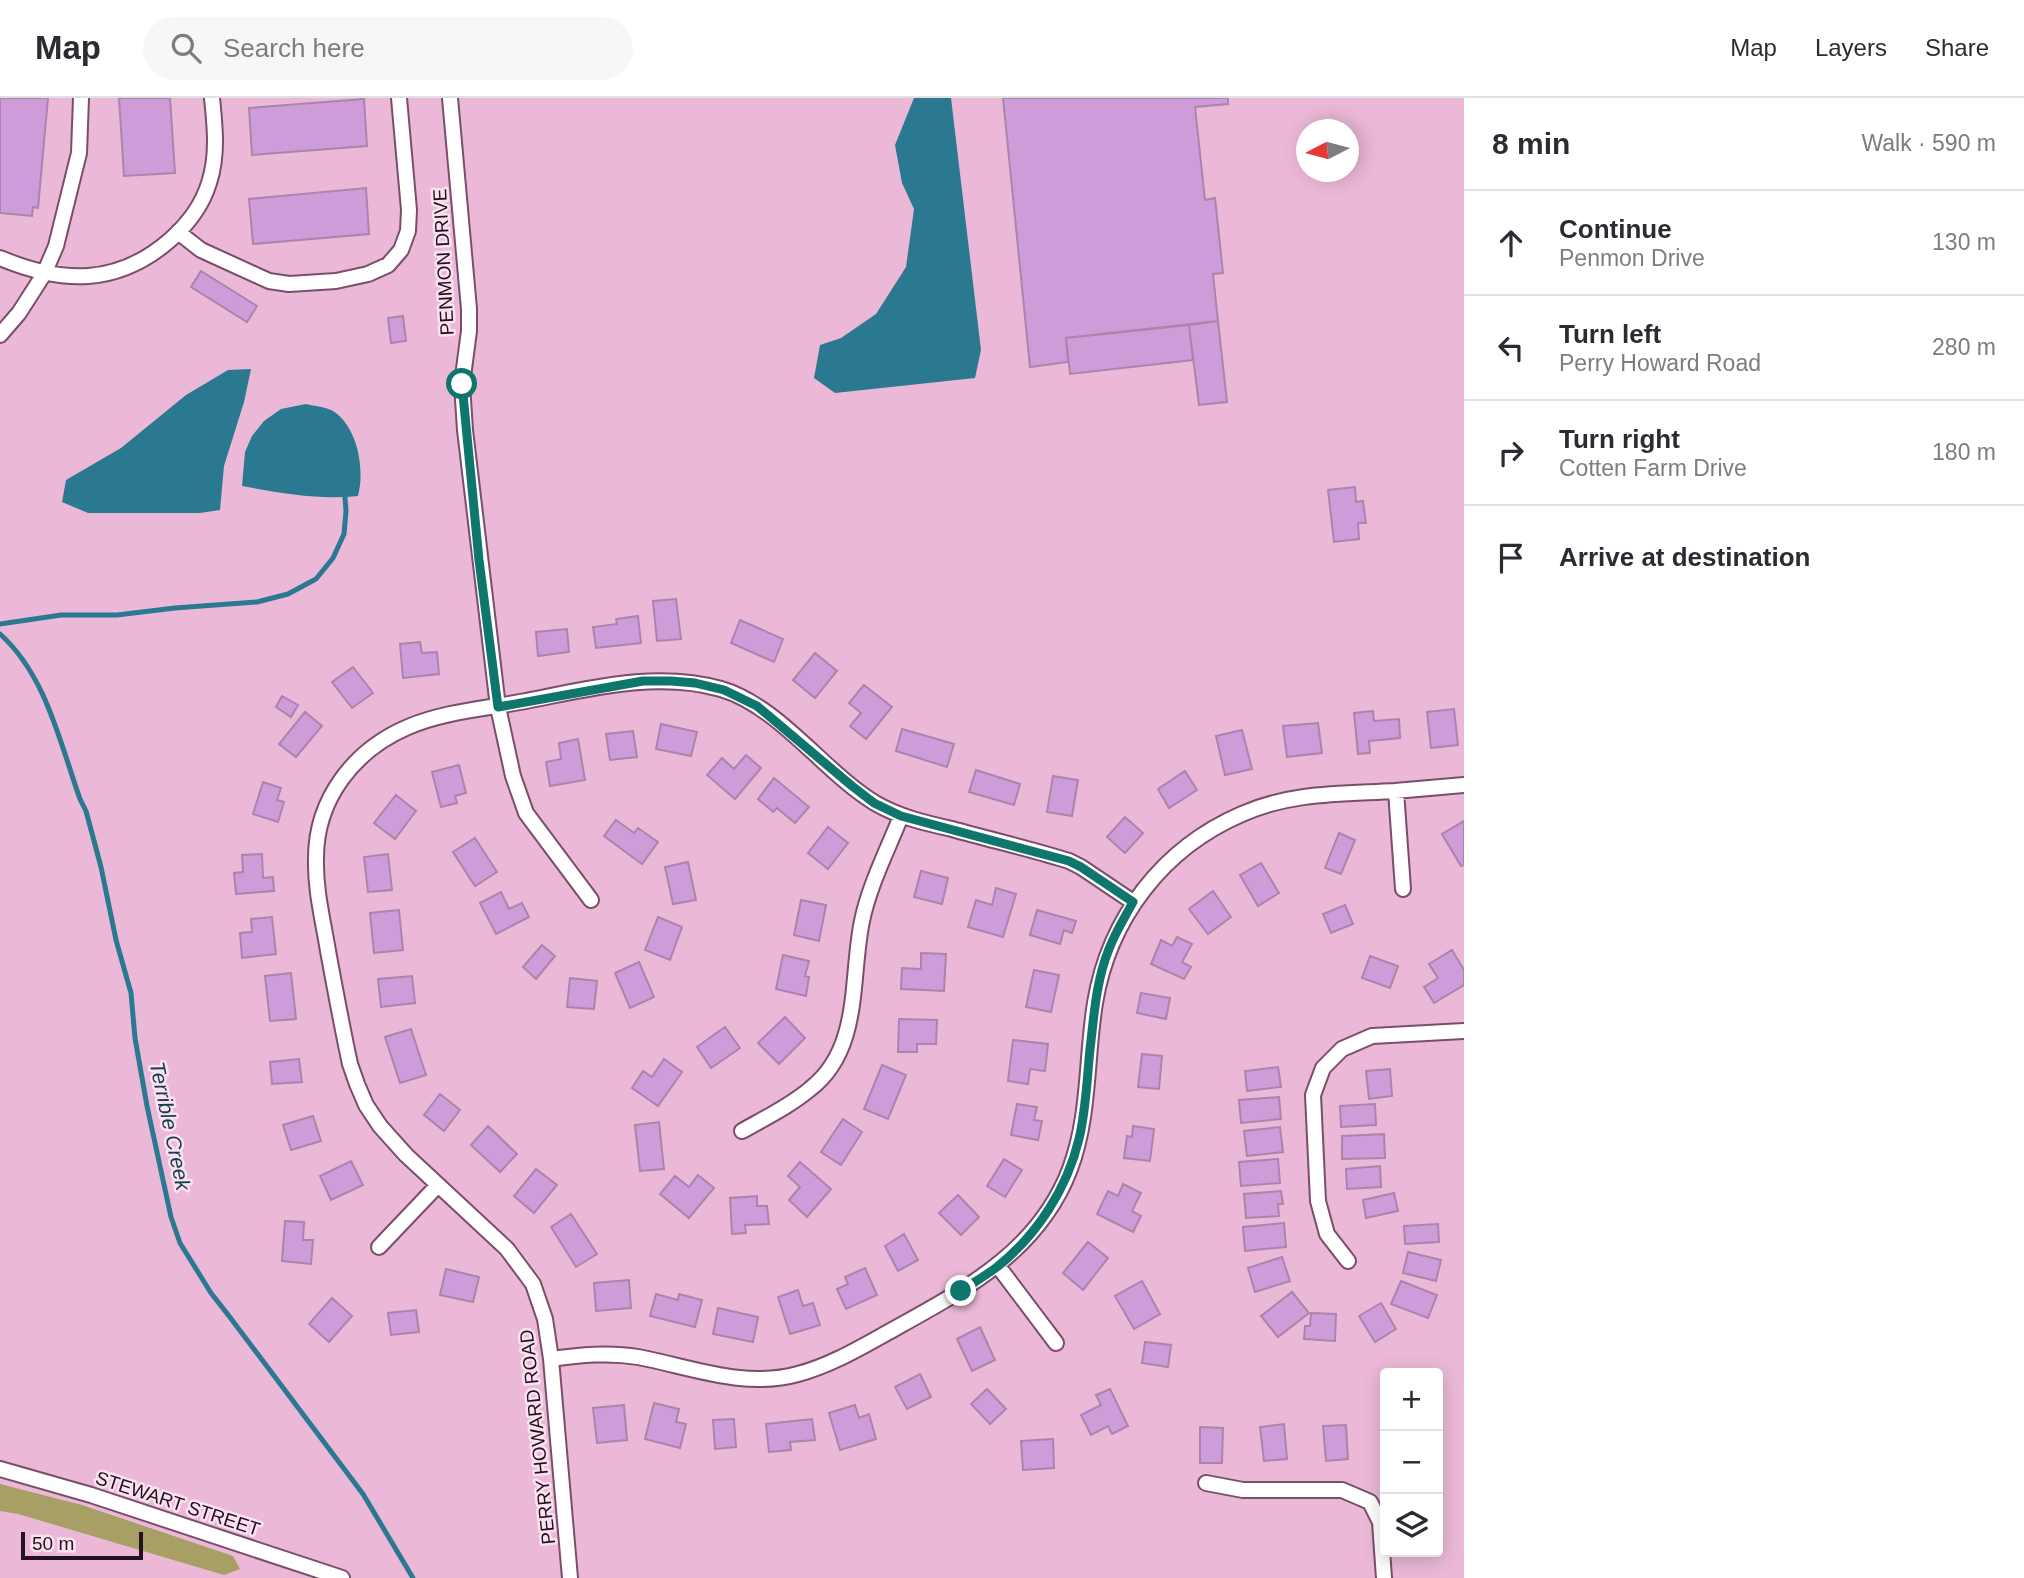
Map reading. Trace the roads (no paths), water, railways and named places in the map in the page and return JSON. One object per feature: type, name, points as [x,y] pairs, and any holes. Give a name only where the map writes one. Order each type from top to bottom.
[{"type":"street","points":[[0,335],[19,313],[44,274],[56,246],[77,164],[82,114],[80,98]]},
{"type":"street","points":[[0,258],[44,274],[88,277],[107,275],[136,264],[161,248],[186,226],[202,202],[209,184],[215,160],[212,98]]},
{"type":"street","points":[[178,232],[201,250],[268,281],[289,284],[336,281],[368,275],[388,265],[401,250],[408,231],[409,209],[399,98]]},
{"type":"street","name":"PENMON DRIVE","points":[[450,98],[469,309],[462,384],[498,707],[513,776],[526,813],[592,900]]},
{"type":"street","name":"PERRY HOWARD ROAD","points":[[570,1578],[551,1359],[545,1319],[533,1284],[507,1249],[406,1155],[380,1126],[356,1084],[345,1041],[316,869],[317,839],[322,817],[334,789],[344,775],[371,748],[389,736],[428,720],[643,681],[695,683],[724,690],[757,706],[874,803],[901,816],[1069,861],[1133,902]]},
{"type":"street","points":[[551,1359],[614,1354],[740,1378],[795,1375],[839,1359],[961,1291],[998,1266],[1027,1238],[1058,1196],[1079,1140],[1095,1003],[1109,949],[1133,902],[1172,858],[1216,826],[1272,803],[1298,797],[1464,785]]},
{"type":"street","points":[[1396,791],[1404,889]]},
{"type":"street","points":[[742,1132],[810,1090],[840,1052],[851,1013],[862,921],[901,816]]},
{"type":"street","points":[[1348,1261],[1327,1234],[1318,1201],[1313,1095],[1323,1068],[1342,1049],[1372,1036],[1464,1031]]},
{"type":"street","points":[[379,1247],[438,1185]]},
{"type":"street","points":[[998,1266],[1056,1343]]},
{"type":"street","name":"STEWART STREET","points":[[0,1469],[91,1494],[342,1578]]},
{"type":"street","points":[[1206,1483],[1243,1490],[1342,1490],[1370,1502],[1380,1522],[1384,1578]]},
{"type":"water","points":[[914,98],[951,98],[981,350],[975,378],[835,393],[814,378],[820,345],[841,338],[876,314],[906,267],[914,209],[902,183],[895,145]]},
{"type":"water","points":[[251,369],[244,402],[224,466],[220,510],[200,513],[88,513],[62,502],[66,480],[121,448],[186,395],[228,370]]},
{"type":"water","points":[[306,404],[333,411],[348,427],[354,438],[360,462],[358,496],[314,496],[242,486],[245,452],[252,436],[264,421],[281,409]]},
{"type":"waterway","points":[[0,624],[61,615],[117,615],[257,602],[288,594],[316,579],[333,558],[344,534],[345,498]]},
{"type":"waterway","name":"Terrible Creek","points":[[0,634],[16,651],[40,689],[86,811],[131,993],[135,1038],[147,1106],[171,1217],[180,1243],[211,1293],[363,1494],[413,1578]]}]
